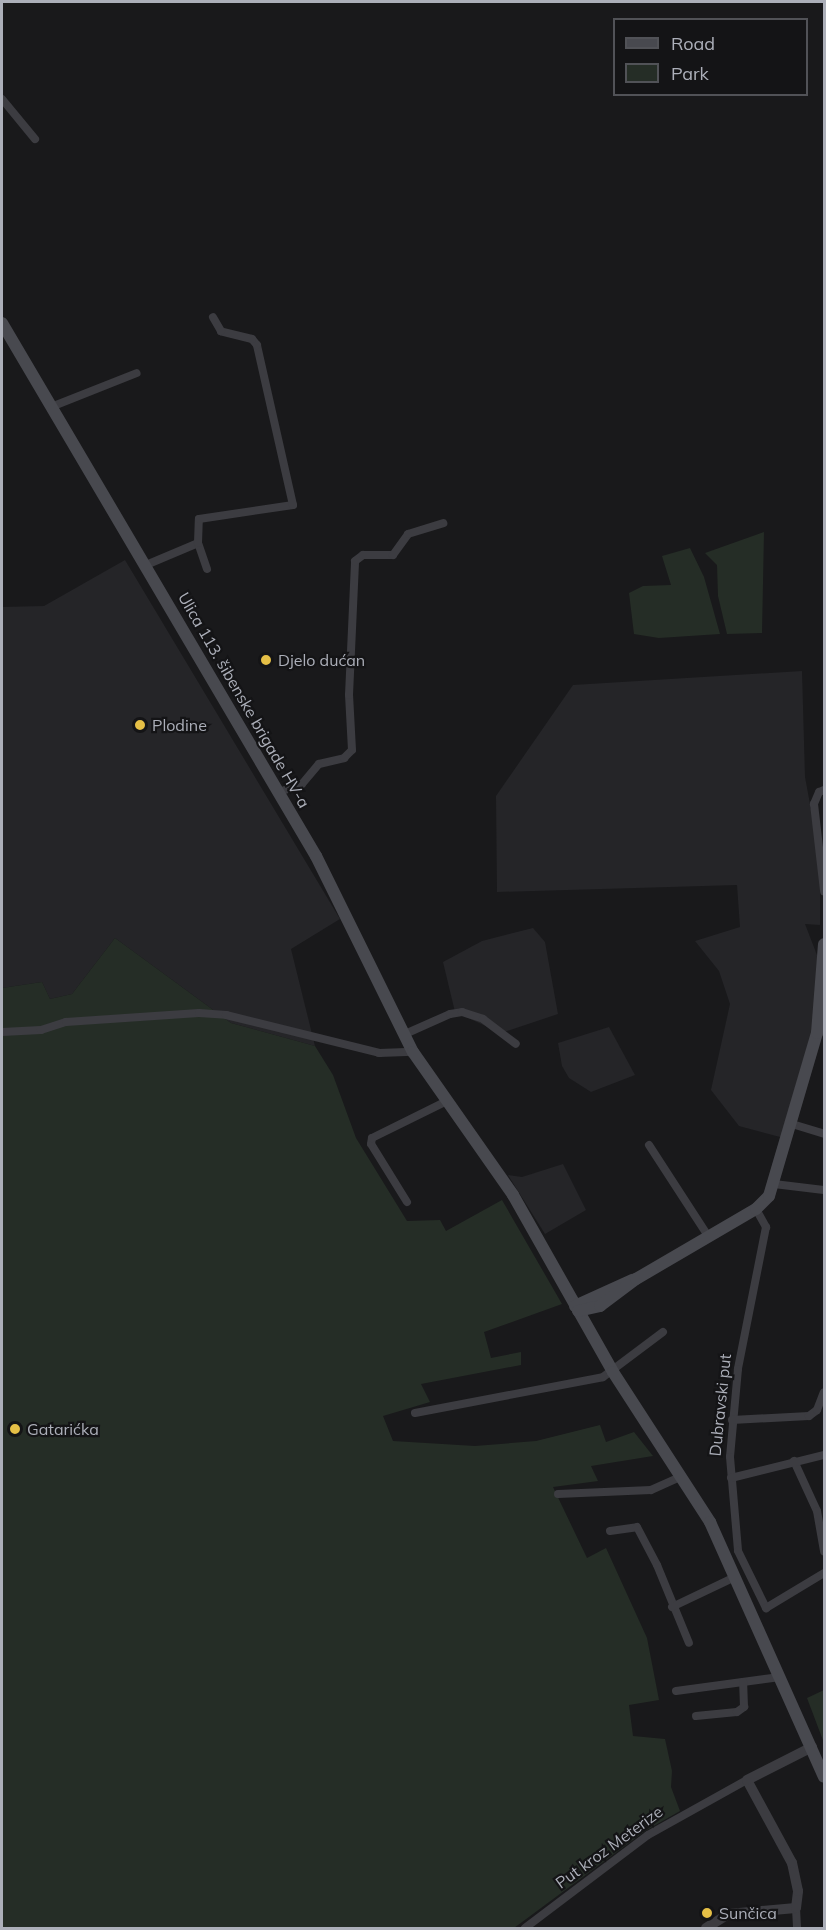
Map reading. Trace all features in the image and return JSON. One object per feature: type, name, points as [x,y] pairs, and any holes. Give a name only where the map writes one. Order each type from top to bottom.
[{"type":"main road","name":"Ulica 113. šibenske brigade HV-a","points":[[2,323],[279,792],[357,934],[413,1052],[445,1102],[513,1195],[613,1372],[710,1522],[825,1777]]},
{"type":"main road","points":[[576,1308],[600,1306],[636,1279],[756,1209],[774,1184],[818,1033],[825,944]]},
{"type":"main road","points":[[576,1308],[611,1286],[636,1279]]},
{"type":"main road","points":[[597,1344],[594,1328],[600,1306]]},
{"type":"street","points":[[2,99],[35,139]]},
{"type":"street","points":[[207,568],[198,543],[199,519],[292,505],[257,345],[252,339],[221,331],[213,317]]},
{"type":"street","points":[[51,407],[137,373]]},
{"type":"street","points":[[279,792],[302,784],[319,764],[344,758],[352,750],[349,695],[355,561],[363,555],[393,555],[408,534],[443,523]]},
{"type":"street","points":[[146,565],[198,543]]},
{"type":"street","points":[[825,790],[819,792],[814,804],[825,891]]},
{"type":"street","points":[[405,1034],[462,1012],[483,1019],[516,1044]]},
{"type":"street","points":[[2,1032],[41,1030],[66,1022],[199,1013],[226,1015],[379,1053],[413,1052]]},
{"type":"street","points":[[407,1202],[371,1144],[372,1138],[445,1102]]},
{"type":"street","points":[[792,1124],[825,1134]]},
{"type":"street","points":[[649,1145],[708,1236]]},
{"type":"street","points":[[774,1184],[825,1190]]},
{"type":"street","name":"Dubravski put","points":[[756,1209],[766,1227],[738,1369],[732,1420],[731,1478],[738,1551],[761,1604],[766,1608],[825,1573]]},
{"type":"street","points":[[415,1413],[589,1381],[613,1372],[663,1332]]},
{"type":"street","points":[[732,1420],[809,1416],[817,1410],[825,1392]]},
{"type":"street","points":[[731,1478],[825,1455]]},
{"type":"street","points":[[794,1461],[817,1511],[825,1551]]},
{"type":"street","points":[[558,1494],[651,1490],[682,1476]]},
{"type":"street","points":[[610,1531],[637,1527],[657,1565],[672,1607],[689,1643]]},
{"type":"street","points":[[672,1607],[735,1577]]},
{"type":"street","points":[[676,1691],[780,1677]]},
{"type":"street","points":[[696,1716],[737,1712],[744,1707],[743,1682]]},
{"type":"street","name":"Put kroz Meterize","points":[[525,1929],[648,1835],[812,1747]]},
{"type":"street","points":[[747,1780],[792,1863],[798,1891],[797,1929]]},
{"type":"street","points":[[706,1929],[728,1914],[796,1908]]},
{"type":"shaded area","points":[[125,560],[340,919],[291,949],[315,1046],[231,1023],[115,938],[72,994],[50,999],[42,982],[2,988],[2,607],[44,606]]},
{"type":"shaded area","points":[[802,671],[805,777],[820,858],[820,925],[805,924],[817,955],[820,981],[814,1027],[784,1138],[739,1126],[711,1090],[730,1004],[719,971],[695,941],[740,927],[737,885],[497,892],[496,796],[573,685]]},
{"type":"shaded area","points":[[533,928],[545,942],[558,1014],[501,1033],[455,1012],[443,962],[482,941]]},
{"type":"shaded area","points":[[609,1027],[635,1075],[591,1092],[569,1078],[562,1066],[558,1043]]},
{"type":"shaded area","points":[[563,1164],[586,1210],[545,1234],[508,1175],[522,1177]]},
{"type":"green space","points":[[764,532],[762,633],[727,634],[718,596],[717,565],[705,553]]},
{"type":"green space","points":[[690,548],[704,577],[720,634],[659,638],[634,634],[629,593],[643,586],[671,585],[662,556]]},
{"type":"green space","points":[[115,938],[231,1023],[315,1046],[333,1075],[356,1138],[407,1221],[440,1220],[446,1231],[502,1200],[562,1304],[484,1332],[491,1358],[521,1352],[521,1365],[421,1384],[430,1402],[383,1416],[393,1441],[475,1446],[536,1441],[600,1425],[606,1442],[634,1432],[653,1456],[591,1466],[598,1481],[553,1487],[587,1558],[606,1548],[647,1638],[659,1700],[629,1705],[633,1736],[665,1739],[672,1771],[671,1787],[680,1811],[645,1831],[514,1928],[2,1928],[2,988],[42,982],[50,999],[72,994]]},
{"type":"green space","points":[[824,1690],[824,1743],[807,1698]]},
{"type":"place","name":"Djelo dućan","points":[[266,660]]},
{"type":"place","name":"Plodine","points":[[140,725]]},
{"type":"place","name":"Gatarićka","points":[[15,1429]]},
{"type":"place","name":"Sunčica","points":[[707,1913]]}]
